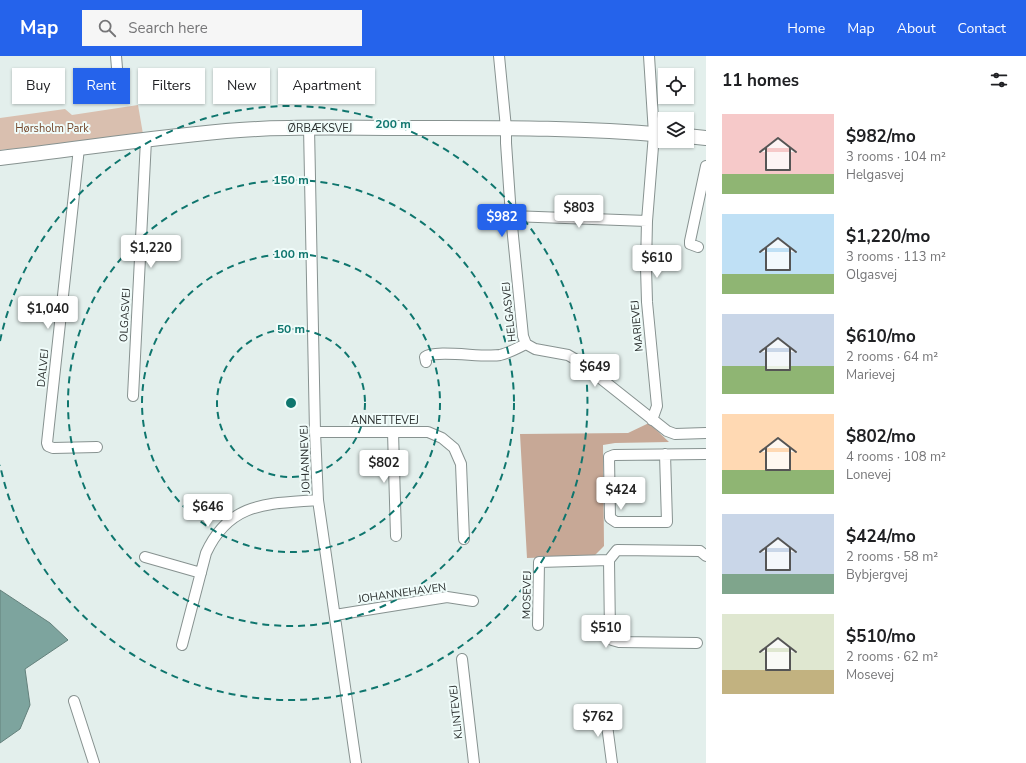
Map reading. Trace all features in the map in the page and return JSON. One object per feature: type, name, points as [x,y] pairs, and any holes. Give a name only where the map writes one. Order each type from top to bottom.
[{"type":"street","points":[[116,56],[117,68]]},
{"type":"street","name":"HELGASVEJ","points":[[426,362],[425,357],[429,354],[484,356],[499,355],[526,344],[522,336],[499,56]]},
{"type":"street","name":"MARIEVEJ","points":[[649,56],[658,126]]},
{"type":"street","name":"ØRBÆKSVEJ","points":[[0,158],[239,130],[309,127],[564,129],[658,134]]},
{"type":"street","name":"JOHANNEVEJ","points":[[309,127],[315,432],[318,500],[356,763]]},
{"type":"street","points":[[694,137],[706,138]]},
{"type":"street","name":"OLGASVEJ","points":[[133,396],[146,140]]},
{"type":"street","name":"MARIEVEJ","points":[[652,420],[656,406],[647,302],[646,267],[647,221],[658,141]]},
{"type":"street","name":"DALVEJ","points":[[80,148],[47,443],[48,446],[53,448],[97,447]]},
{"type":"street","points":[[698,247],[690,244],[690,241],[706,166]]},
{"type":"street","points":[[511,216],[647,221]]},
{"type":"street","points":[[526,344],[535,349],[568,355],[580,362],[667,431],[674,434],[706,433]]},
{"type":"street","name":"ANNETTEVEJ","points":[[315,432],[428,432],[442,438],[454,448],[461,464],[464,539]]},
{"type":"street","points":[[393,432],[396,536]]},
{"type":"street","points":[[666,454],[667,522],[616,522],[610,518],[609,458],[614,455],[666,454],[706,454]]},
{"type":"street","points":[[182,645],[206,553],[211,542],[226,523],[246,510],[258,506],[318,500]]},
{"type":"street","points":[[697,643],[619,642],[612,640],[610,634],[609,560],[618,550],[700,551],[706,556]]},
{"type":"street","points":[[145,558],[201,573]]},
{"type":"street","name":"MOSEVEJ","points":[[538,625],[539,562],[609,560]]},
{"type":"street","name":"JOHANNEHAVEN","points":[[335,615],[447,596],[472,601]]},
{"type":"street","name":"KLINTEVEJ","points":[[462,658],[474,763]]},
{"type":"street","points":[[74,701],[94,763]]},
{"type":"street","points":[[605,710],[612,763]]},
{"type":"green space","name":"Hørsholm Park","points":[[138,105],[143,134],[86,142],[0,150],[0,118],[65,109],[72,115]]},
{"type":"shaded area","points":[[649,423],[669,442],[615,443],[603,445],[604,546],[594,556],[527,558],[520,434],[628,433]]},
{"type":"water","points":[[0,590],[50,623],[68,640],[25,669],[30,705],[20,729],[0,743]]}]
